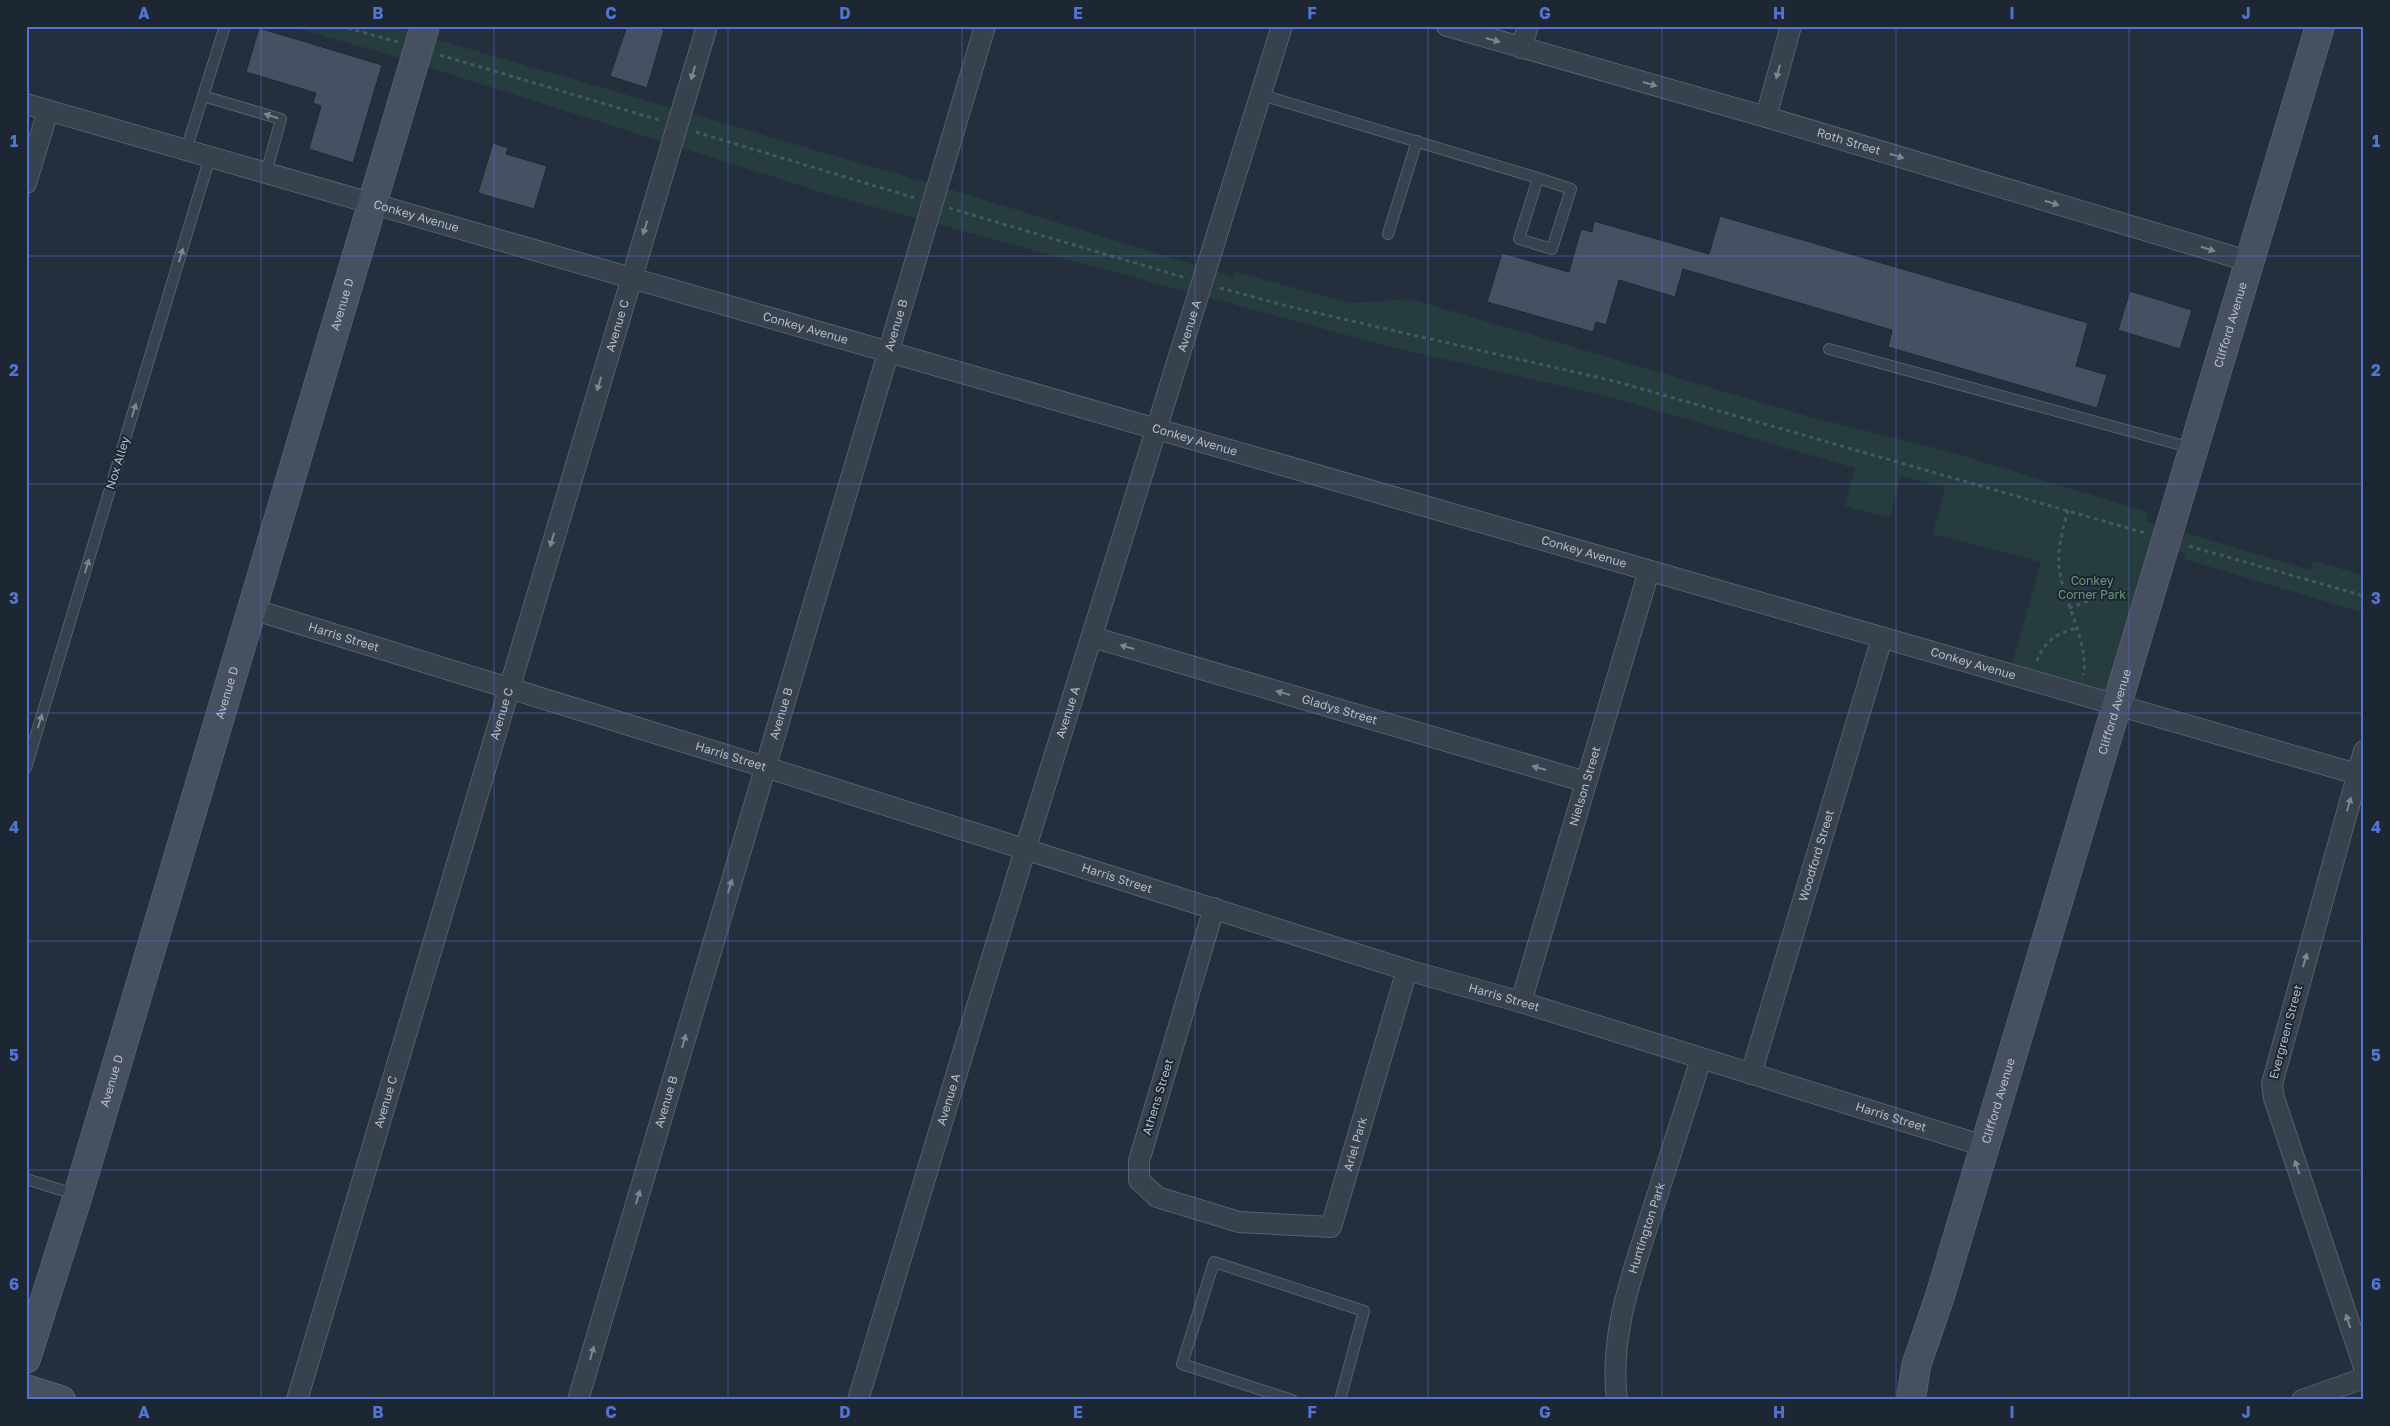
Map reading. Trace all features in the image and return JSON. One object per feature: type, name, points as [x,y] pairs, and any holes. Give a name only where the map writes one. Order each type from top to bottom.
[{"type":"main road","name":"Avenue D","points":[[26,1359],[78,1195],[425,26]]},
{"type":"main road","name":"Clifford Avenue","points":[[1911,1400],[1916,1366],[1940,1296],[2320,26]]},
{"type":"main road","points":[[26,1389],[61,1400]]},
{"type":"street","name":"Avenue C","points":[[297,1400],[630,278],[707,26]]},
{"type":"street","name":"Avenue B","points":[[578,1400],[985,26]]},
{"type":"street","name":"Avenue A","points":[[858,1400],[1025,849],[1156,429],[1204,284],[1282,26]]},
{"type":"street","name":"Roth Street","points":[[1447,26],[1766,117],[2248,262]]},
{"type":"street","points":[[1521,48],[1528,26]]},
{"type":"street","points":[[1766,117],[1791,26]]},
{"type":"street","name":"Conkey Avenue","points":[[26,104],[2360,775]]},
{"type":"street","points":[[26,183],[48,111]]},
{"type":"street","name":"Nielson Street","points":[[1521,1002],[1650,571]]},
{"type":"street","name":"Harris Street","points":[[252,610],[765,767],[1407,970],[1521,1002],[1984,1146]]},
{"type":"street","name":"Gladys Street","points":[[1092,637],[1586,782]]},
{"type":"street","name":"Woodford Street","points":[[1751,1074],[1882,638]]},
{"type":"street","name":"Evergreen Street","points":[[2364,751],[2360,775],[2272,1084],[2274,1098],[2364,1367]]},
{"type":"street","name":"Athens Street","points":[[1214,908],[1137,1174],[1139,1180],[1157,1197],[1239,1222]]},
{"type":"street","name":"Ariel Park","points":[[1239,1222],[1331,1228],[1407,970]]},
{"type":"street","name":"Huntington Park","points":[[1617,1400],[1614,1366],[1618,1330],[1626,1296],[1701,1059]]},
{"type":"street","points":[[2302,1400],[2364,1378]]},
{"type":"lane","points":[[186,150],[225,26]]},
{"type":"lane","points":[[1262,95],[1417,141],[1538,178],[1571,189],[1552,249],[1519,239],[1538,178]]},
{"type":"lane","points":[[203,96],[281,119],[266,173]]},
{"type":"lane","points":[[1388,234],[1417,141]]},
{"type":"lane","name":"Nox Alley","points":[[26,768],[210,157]]},
{"type":"lane","points":[[1829,349],[2192,449]]},
{"type":"lane","points":[[26,1179],[78,1195]]},
{"type":"lane","points":[[1292,1400],[1182,1364],[1214,1262],[1364,1311],[1340,1400]]},
{"type":"path","points":[[340,26],[404,44]]},
{"type":"path","points":[[432,52],[662,122]]},
{"type":"path","points":[[689,129],[1204,284],[1291,307],[1618,382],[2364,596]]},
{"type":"path","points":[[2068,510],[2059,551],[2059,567],[2069,608],[2086,660],[2077,694]]},
{"type":"path","points":[[2069,608],[2122,589],[2148,597]]},
{"type":"path","points":[[2031,681],[2043,647],[2056,635],[2076,628]]},
{"type":"green space","name":"Conkey Corner Park","points":[[289,26],[398,26],[398,28],[962,193],[1233,277],[1235,272],[1351,303],[1410,299],[1807,416],[1943,450],[2148,512],[2146,521],[2310,570],[2313,560],[2364,576],[2364,613],[2184,559],[2185,553],[2163,547],[2115,706],[2009,675],[2041,562],[1933,534],[1945,487],[1901,476],[1890,518],[1845,506],[1855,468],[1614,398],[1387,346],[830,195],[390,55]]},
{"type":"building","points":[[627,26],[654,26],[664,30],[647,88],[610,76]]},
{"type":"building","points":[[259,28],[382,65],[353,163],[309,149],[321,106],[313,103],[316,93],[246,72]]},
{"type":"building","points":[[493,143],[508,148],[506,154],[547,166],[534,209],[478,193]]},
{"type":"building","points":[[1720,216],[2088,323],[2076,366],[2107,375],[2097,408],[1888,347],[1892,330],[1683,269],[1675,297],[1619,280],[1606,325],[1596,322],[1593,332],[1487,302],[1502,253],[1569,272],[1581,229],[1592,232],[1594,221],[1709,254]]},
{"type":"building","points":[[2130,291],[2192,310],[2180,349],[2118,330]]}]
